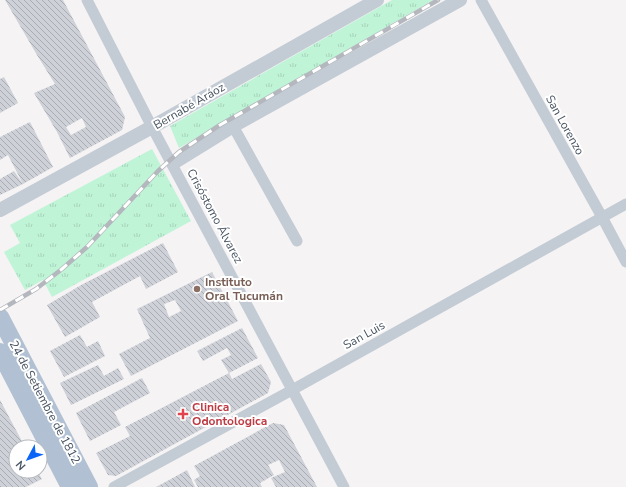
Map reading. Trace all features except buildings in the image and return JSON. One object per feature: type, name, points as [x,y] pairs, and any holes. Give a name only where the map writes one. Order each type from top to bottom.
[{"type":"main road","name":"24 de Setiembre de 1812","points":[[0,317],[89,487]]},
{"type":"main road","name":"24 de Setiembre de 1812","points":[[0,352],[70,487]]},
{"type":"street","name":"Crisóstomo Álvarez","points":[[87,0],[152,126],[344,487]]},
{"type":"street","name":"Bernabé Aráoz","points":[[0,210],[377,0]]},
{"type":"street","points":[[173,163],[233,126],[460,0]]},
{"type":"street","name":"San Lorenzo","points":[[481,0],[626,262]]},
{"type":"street","points":[[233,126],[296,241]]},
{"type":"street","name":"San Luis","points":[[114,487],[292,390],[626,204]]},
{"type":"green space","points":[[392,0],[433,0],[179,148],[170,126]]},
{"type":"green space","points":[[152,149],[191,221],[52,297],[43,280],[25,290],[4,252],[20,243],[10,225]]},
{"type":"railway","points":[[0,310],[36,289],[87,247],[158,171],[179,152],[220,125],[438,0]]},
{"type":"place","name":"Instituto Oral Tucumán","points":[[197,289]]},
{"type":"place","name":"Clinica Odontologica","points":[[183,414]]}]
